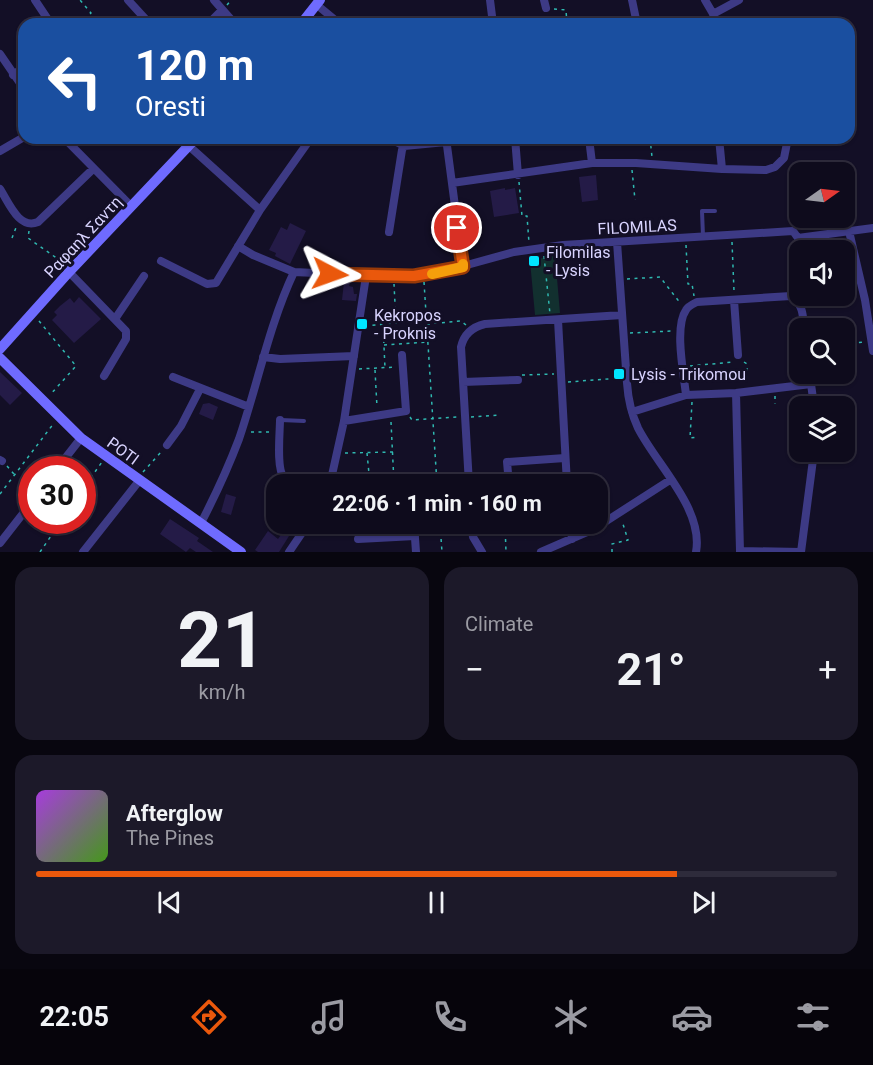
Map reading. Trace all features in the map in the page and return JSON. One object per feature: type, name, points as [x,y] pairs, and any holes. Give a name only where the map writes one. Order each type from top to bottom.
[{"type":"street","points":[[35,0],[47,18]]},
{"type":"street","points":[[128,0],[144,18]]},
{"type":"street","points":[[214,0],[229,18]]},
{"type":"street","points":[[490,0],[492,18]]},
{"type":"street","points":[[632,0],[636,18]]},
{"type":"street","points":[[705,0],[715,18]]},
{"type":"street","points":[[713,14],[739,0]]},
{"type":"street","points":[[306,18],[319,2],[334,18]]},
{"type":"street","points":[[214,18],[222,10]]},
{"type":"street","points":[[0,54],[18,81]]},
{"type":"street","points":[[13,75],[18,71]]},
{"type":"street","points":[[0,151],[18,140]]},
{"type":"street","points":[[70,144],[131,206]]},
{"type":"street","name":"Ραφαηλ Σαντη","points":[[0,350],[71,270],[191,144]]},
{"type":"street","points":[[195,144],[260,210]]},
{"type":"street","points":[[161,261],[207,284],[214,284],[260,210],[307,144]]},
{"type":"street","points":[[400,144],[404,146],[418,144]]},
{"type":"street","points":[[447,144],[463,267]]},
{"type":"street","points":[[515,144],[518,175]]},
{"type":"street","points":[[590,144],[592,163]]},
{"type":"street","points":[[720,144],[722,169]]},
{"type":"street","points":[[452,183],[592,163],[631,163],[761,171],[775,167],[784,158],[787,144]]},
{"type":"street","points":[[389,232],[404,146]]},
{"type":"street","points":[[0,189],[19,218],[29,225],[38,222],[93,169]]},
{"type":"street","points":[[798,238],[873,228]]},
{"type":"street","name":"FILOMILAS","points":[[238,246],[253,255],[294,272],[393,277],[424,275],[543,247],[793,231],[798,238]]},
{"type":"street","points":[[849,231],[861,283],[869,298],[873,351]]},
{"type":"street","points":[[617,242],[626,377],[632,412],[640,432],[693,519],[697,536],[696,552]]},
{"type":"street","points":[[71,270],[126,331],[126,339],[104,376]]},
{"type":"street","points":[[201,523],[241,431],[278,309],[294,272]]},
{"type":"street","points":[[115,319],[144,276]]},
{"type":"street","points":[[333,474],[344,421],[366,276]]},
{"type":"street","points":[[689,395],[683,366],[681,320],[685,310],[695,303],[785,295],[795,299],[802,308],[803,318]]},
{"type":"street","points":[[734,300],[738,355]]},
{"type":"street","points":[[468,474],[461,347],[464,338],[472,329],[485,324],[622,315]]},
{"type":"street","points":[[554,320],[561,383],[566,474]]},
{"type":"street","points":[[344,421],[406,411],[402,354]]},
{"type":"street","points":[[263,357],[280,359],[354,356]]},
{"type":"street","name":"POTI","points":[[0,358],[81,438],[241,552]]},
{"type":"street","points":[[173,377],[249,407]]},
{"type":"street","points":[[463,382],[518,380]]},
{"type":"street","points":[[632,412],[689,395],[747,392],[811,384],[813,396]]},
{"type":"street","points":[[167,445],[181,426],[200,389]]},
{"type":"street","points":[[735,393],[740,551],[801,552],[813,462]]},
{"type":"street","points":[[280,420],[279,465],[282,474]]},
{"type":"street","points":[[67,456],[81,438]]},
{"type":"street","points":[[508,474],[507,462],[565,458]]},
{"type":"street","points":[[82,552],[138,480]]},
{"type":"street","points":[[541,552],[594,529],[670,480]]},
{"type":"street","points":[[0,543],[18,520]]},
{"type":"street","points":[[289,552],[301,534]]},
{"type":"street","points":[[473,534],[482,552]]},
{"type":"street","points":[[571,534],[572,539]]},
{"type":"street","points":[[358,539],[415,536],[416,552]]},
{"type":"lane","points":[[703,237],[702,212],[715,211]]},
{"type":"lane","points":[[280,420],[304,421]]},
{"type":"path","points":[[80,0],[91,13],[86,18]]},
{"type":"path","points":[[545,4],[566,10],[567,18]]},
{"type":"path","points":[[650,144],[652,164]]},
{"type":"path","points":[[631,163],[635,200]]},
{"type":"path","points":[[518,175],[522,216],[527,216],[529,249]]},
{"type":"path","points":[[12,238],[19,218]]},
{"type":"path","points":[[29,225],[28,238],[71,270]]},
{"type":"path","points":[[732,235],[734,300]]},
{"type":"path","points":[[685,238],[688,284],[692,284],[695,303]]},
{"type":"path","points":[[543,247],[554,320]]},
{"type":"path","points":[[424,275],[437,474]]},
{"type":"path","points":[[358,327],[396,323],[393,277]]},
{"type":"path","points":[[620,279],[660,277],[685,310]]},
{"type":"path","points":[[855,283],[861,283]]},
{"type":"path","points":[[32,313],[76,366],[44,401]]},
{"type":"path","points":[[426,324],[461,321],[472,329]]},
{"type":"path","points":[[383,324],[385,368]]},
{"type":"path","points":[[623,334],[681,330]]},
{"type":"path","points":[[855,343],[872,341]]},
{"type":"path","points":[[384,345],[428,342]]},
{"type":"path","points":[[683,366],[734,362],[738,355],[747,364],[747,392]]},
{"type":"path","points":[[352,370],[403,367]]},
{"type":"path","points":[[375,369],[377,417]]},
{"type":"path","points":[[518,380],[521,375],[560,373]]},
{"type":"path","points":[[561,383],[626,377]]},
{"type":"path","points":[[689,395],[690,438],[698,437]]},
{"type":"path","points":[[406,411],[412,420],[500,415]]},
{"type":"path","points":[[391,415],[394,474]]},
{"type":"path","points":[[0,494],[59,417]]},
{"type":"path","points":[[241,431],[280,432]]},
{"type":"path","points":[[138,480],[167,445]]},
{"type":"path","points":[[338,453],[393,452]]},
{"type":"path","points":[[367,453],[369,474]]},
{"type":"path","points":[[96,470],[106,456]]},
{"type":"path","points":[[1,460],[15,475]]},
{"type":"path","points":[[612,552],[612,544],[628,540],[620,512]]},
{"type":"path","points":[[40,552],[52,534]]},
{"type":"path","points":[[441,534],[442,552]]},
{"type":"path","points":[[505,534],[506,552]]},
{"type":"green space","points":[[555,255],[560,313],[535,315],[530,261]]},
{"type":"building","points":[[596,175],[598,200],[582,202],[579,177]]},
{"type":"building","points":[[505,188],[505,190],[515,188],[519,213],[494,217],[490,191]]},
{"type":"building","points":[[290,223],[306,231],[290,264],[269,250],[281,227],[287,230]]},
{"type":"building","points":[[344,282],[350,283],[349,286],[353,287],[354,294],[357,294],[356,301],[342,300]]},
{"type":"building","points":[[79,297],[101,319],[74,343],[52,320],[57,315],[54,312],[60,306],[70,298],[74,303]]},
{"type":"building","points":[[0,372],[22,393],[10,405],[0,395]]},
{"type":"building","points":[[209,403],[218,407],[213,420],[199,414],[203,404]]},
{"type":"building","points":[[226,494],[236,497],[231,515],[221,512]]},
{"type":"building","points":[[170,519],[199,538],[197,541],[213,552],[196,552],[190,548],[186,552],[160,534]]},
{"type":"building","points":[[266,534],[272,534],[278,539],[282,534],[289,536],[279,552],[255,550]]},
{"type":"slow traffic","points":[[432,274],[463,267],[463,264]]},
{"type":"place","name":"Filomilas - Lysis","points":[[534,261]]},
{"type":"place","name":"Kekropos - Proknis","points":[[362,324]]},
{"type":"place","name":"Lysis - Trikomou","points":[[619,374]]},
{"type":"route","points":[[330,274],[399,277],[438,273],[463,267],[457,228]]}]
